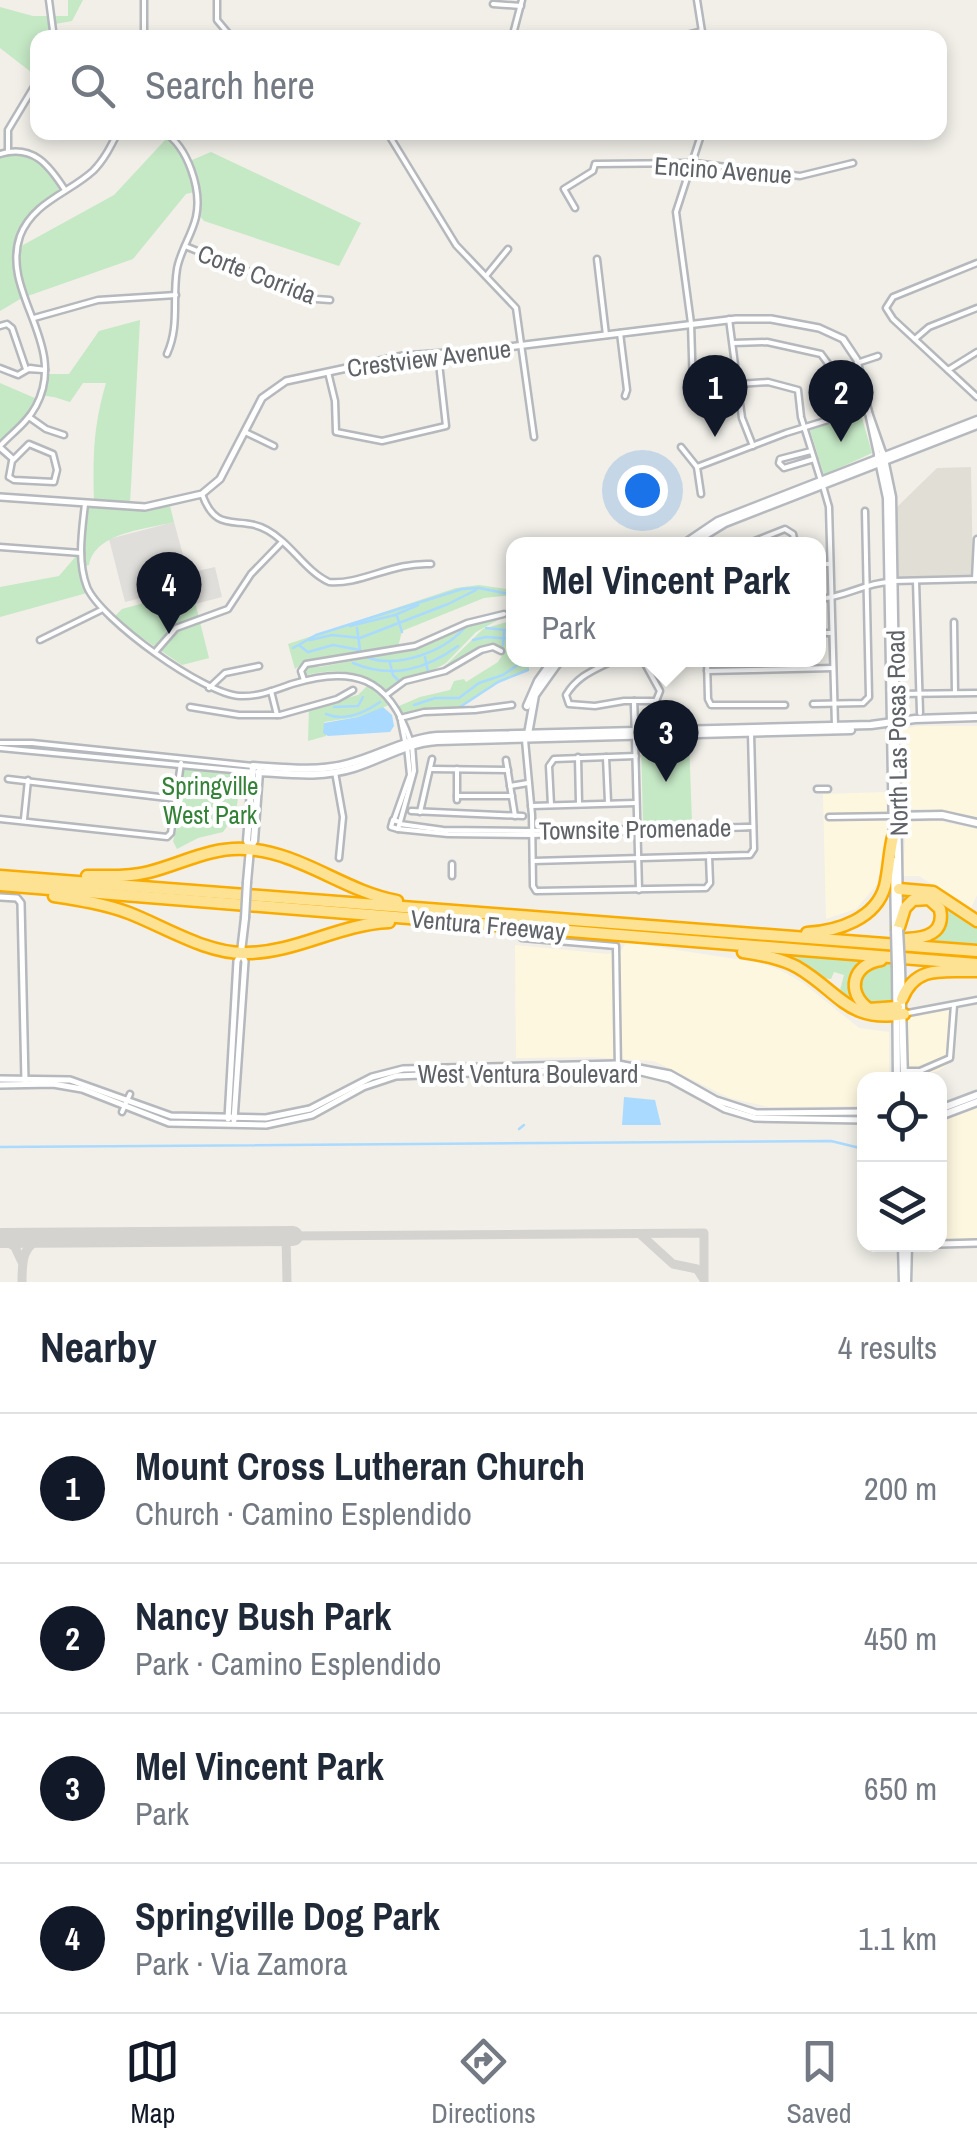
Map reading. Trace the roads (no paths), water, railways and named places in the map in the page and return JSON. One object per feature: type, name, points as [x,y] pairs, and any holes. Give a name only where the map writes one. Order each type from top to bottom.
[{"type":"highway","points":[[746,935],[816,933],[864,916],[882,894],[893,838]]},
{"type":"highway","points":[[0,875],[134,875],[211,852],[250,849],[308,865],[370,894],[440,915]]},
{"type":"highway","name":"Ventura Freeway","points":[[0,875],[932,960],[977,968]]},
{"type":"highway","points":[[5,886],[112,908],[241,954],[290,948],[367,924],[440,915]]},
{"type":"highway","name":"Ventura Freeway","points":[[5,886],[977,951]]},
{"type":"highway","points":[[896,890],[933,892],[977,921]]},
{"type":"highway","points":[[842,940],[926,937],[940,926],[940,909],[926,898],[913,900],[905,908],[898,929]]},
{"type":"highway","points":[[691,941],[782,960],[804,971],[860,1013],[900,1009]]},
{"type":"highway","points":[[900,1009],[873,1010],[862,1004],[854,989],[859,971],[875,961],[932,960]]},
{"type":"highway","points":[[900,1009],[910,983],[921,974],[977,968]]},
{"type":"main road","points":[[701,537],[725,523],[977,422]]},
{"type":"main road","name":"North Las Posas Road","points":[[882,458],[891,582],[896,890]]},
{"type":"main road","points":[[525,737],[532,693],[551,667]]},
{"type":"main road","points":[[241,954],[250,849],[254,841],[256,769],[306,775],[335,770],[437,736],[751,731],[977,719]]},
{"type":"main road","points":[[896,816],[948,816],[977,823]]},
{"type":"main road","name":"North Las Posas Road","points":[[896,816],[893,838],[900,1009]]},
{"type":"main road","points":[[900,1009],[904,1072]]},
{"type":"main road","points":[[897,1072],[900,1009]]},
{"type":"main road","points":[[947,1110],[977,1098]]},
{"type":"main road","points":[[905,1252],[905,1282]]},
{"type":"street","points":[[49,0],[53,30]]},
{"type":"street","points":[[144,0],[144,30]]},
{"type":"street","points":[[217,0],[218,23],[225,30]]},
{"type":"street","points":[[697,0],[702,30]]},
{"type":"street","points":[[494,4],[522,3],[514,30]]},
{"type":"street","points":[[8,152],[8,130],[30,93]]},
{"type":"street","points":[[13,459],[0,447],[29,417],[40,396],[46,370],[44,350],[17,265],[18,243],[34,214],[96,168],[113,140]]},
{"type":"street","points":[[167,354],[176,329],[177,272],[196,219],[196,196],[184,153],[176,140]]},
{"type":"street","points":[[392,140],[456,245],[516,308],[534,437]]},
{"type":"street","points":[[694,389],[691,324],[676,212],[700,140]]},
{"type":"street","points":[[0,154],[25,152],[40,158],[65,190]]},
{"type":"street","name":"Encino Avenue","points":[[575,208],[564,188],[592,171],[594,164],[694,163],[788,176],[816,174],[853,164]]},
{"type":"street","name":"Corte Corrida","points":[[185,246],[317,300],[330,300]]},
{"type":"street","points":[[486,276],[508,250]]},
{"type":"street","points":[[597,260],[606,335]]},
{"type":"street","points":[[976,396],[888,314],[886,305],[893,297],[977,263]]},
{"type":"street","points":[[34,318],[98,300],[176,295]]},
{"type":"street","points":[[915,339],[929,327],[977,308]]},
{"type":"street","points":[[729,319],[744,428],[753,446]]},
{"type":"street","name":"Crestview Avenue","points":[[202,494],[220,479],[259,402],[271,388],[286,381],[403,356],[522,346],[729,319],[771,320],[829,330],[848,345],[857,363]]},
{"type":"street","points":[[0,326],[12,328],[26,370]]},
{"type":"street","points":[[620,333],[625,396]]},
{"type":"street","points":[[732,343],[772,342],[821,354],[835,373],[843,416]]},
{"type":"street","points":[[948,370],[977,352]]},
{"type":"street","points":[[328,372],[337,432],[382,441],[446,425],[438,354]]},
{"type":"street","points":[[878,356],[857,363],[882,458]]},
{"type":"street","points":[[0,368],[18,375],[39,367],[46,370]]},
{"type":"street","points":[[738,384],[763,382],[796,388],[804,428],[829,506],[835,728]]},
{"type":"street","points":[[697,466],[867,408]]},
{"type":"street","points":[[29,417],[64,435]]},
{"type":"street","points":[[244,432],[274,446]]},
{"type":"street","points":[[29,444],[37,444],[54,455],[56,479],[12,479],[8,474],[13,459],[29,444]]},
{"type":"street","points":[[681,447],[697,466],[700,494]]},
{"type":"street","points":[[811,451],[779,462],[784,468],[814,460]]},
{"type":"street","points":[[0,498],[146,507],[202,494],[209,511],[219,520],[262,528],[320,577],[333,583],[406,563],[430,564]]},
{"type":"street","points":[[85,504],[84,580],[101,610],[156,651],[209,688],[239,696],[272,691],[328,674],[350,675],[386,695],[401,719],[409,743]]},
{"type":"street","points":[[813,704],[868,700],[865,511]]},
{"type":"street","points":[[765,537],[786,529],[794,537]]},
{"type":"street","points":[[826,598],[891,582],[976,580],[977,539]]},
{"type":"street","points":[[156,651],[176,628],[216,616],[231,607],[251,574],[282,542]]},
{"type":"street","points":[[0,547],[82,553]]},
{"type":"street","points":[[916,581],[920,713]]},
{"type":"street","points":[[40,640],[101,610]]},
{"type":"street","points":[[304,680],[302,668],[307,664],[415,646],[471,622],[504,614]]},
{"type":"street","points":[[954,622],[955,693]]},
{"type":"street","points":[[826,633],[832,633]]},
{"type":"street","points":[[386,695],[405,681],[445,671],[481,650],[493,647],[501,651]]},
{"type":"street","points":[[209,688],[225,673],[259,666]]},
{"type":"street","points":[[600,667],[585,674],[568,691],[568,702],[578,707],[654,702],[660,695],[646,667]]},
{"type":"street","points":[[707,667],[710,704],[786,705]]},
{"type":"street","points":[[707,671],[833,668]]},
{"type":"street","points":[[190,707],[277,715],[340,698],[353,690]]},
{"type":"street","points":[[272,691],[277,715]]},
{"type":"street","points":[[894,694],[977,692]]},
{"type":"street","points":[[634,701],[640,890]]},
{"type":"street","points":[[401,719],[424,712],[512,706]]},
{"type":"street","points":[[533,860],[752,853],[751,731]]},
{"type":"street","points":[[525,737],[534,889],[538,892],[706,888],[710,883],[709,856]]},
{"type":"street","name":"Townsite Promenade","points":[[409,743],[410,775],[398,824],[532,833],[753,828]]},
{"type":"street","points":[[0,746],[256,769]]},
{"type":"street","points":[[606,756],[608,804]]},
{"type":"street","points":[[551,805],[552,760],[636,756]]},
{"type":"street","points":[[578,757],[580,804]]},
{"type":"street","points":[[420,812],[432,760]]},
{"type":"street","points":[[506,760],[515,816]]},
{"type":"street","points":[[0,818],[170,835],[181,762]]},
{"type":"street","points":[[431,769],[508,770]]},
{"type":"street","points":[[457,769],[457,798],[512,796]]},
{"type":"street","points":[[335,770],[343,818],[339,858]]},
{"type":"street","points":[[8,779],[176,798]]},
{"type":"street","points":[[24,819],[28,780]]},
{"type":"street","points":[[510,786],[528,783]]},
{"type":"street","points":[[818,789],[828,789]]},
{"type":"street","points":[[531,806],[637,803]]},
{"type":"street","points":[[410,811],[523,816]]},
{"type":"street","points":[[476,816],[476,832]]},
{"type":"street","points":[[829,817],[896,816]]},
{"type":"street","points":[[452,864],[452,876]]},
{"type":"street","points":[[0,898],[16,898],[22,903],[25,1082]]},
{"type":"street","points":[[522,938],[616,946],[618,1067]]},
{"type":"street","points":[[231,1121],[236,973],[241,954]]},
{"type":"street","points":[[900,1009],[977,1000]]},
{"type":"street","points":[[916,1072],[948,1060],[952,1054],[954,1005]]},
{"type":"street","name":"West Ventura Boulevard","points":[[618,1067],[661,1076],[725,1109],[755,1118],[857,1120]]},
{"type":"street","name":"West Ventura Boulevard","points":[[324,1106],[358,1083],[395,1070],[618,1067],[670,1074],[716,1100],[756,1113],[857,1112]]},
{"type":"street","name":"West Ventura Boulevard","points":[[0,1082],[70,1080],[168,1123],[280,1123],[396,1076],[473,1076],[522,1068]]},
{"type":"street","points":[[947,1244],[977,1243]]},
{"type":"water","points":[[383,707],[392,715],[394,726],[390,732],[328,736],[323,733],[324,723],[358,717]]},
{"type":"water","points":[[624,1097],[655,1100],[661,1125],[622,1125]]},
{"type":"waterway","points":[[293,648],[316,635],[462,589],[506,593]]},
{"type":"waterway","points":[[310,640],[332,635],[360,638],[476,590]]},
{"type":"waterway","points":[[350,626],[418,605]]},
{"type":"waterway","points":[[397,616],[402,632]]},
{"type":"waterway","points":[[366,657],[392,661],[420,656],[446,644],[466,626]]},
{"type":"waterway","points":[[357,628],[360,650]]},
{"type":"waterway","points":[[486,628],[506,630]]},
{"type":"waterway","points":[[503,645],[504,632]]},
{"type":"waterway","points":[[473,640],[506,638]]},
{"type":"waterway","points":[[300,646],[308,652],[333,645],[360,650]]},
{"type":"waterway","points":[[353,663],[381,670],[407,670],[458,646]]},
{"type":"waterway","points":[[425,657],[428,672]]},
{"type":"waterway","points":[[390,663],[399,681]]},
{"type":"waterway","points":[[414,705],[435,698],[459,698],[479,683],[515,667]]},
{"type":"waterway","points":[[460,707],[498,682],[528,670]]},
{"type":"waterway","points":[[334,707],[358,706],[363,697]]},
{"type":"waterway","points":[[326,714],[354,715],[380,702]]},
{"type":"waterway","points":[[519,1129],[524,1125]]},
{"type":"waterway","points":[[0,1147],[831,1141],[857,1147]]},
{"type":"place","name":"Mount Cross Lutheran Church","points":[[715,437]]},
{"type":"place","name":"Nancy Bush Park","points":[[841,442]]},
{"type":"place","name":"Springville Dog Park","points":[[169,634]]},
{"type":"place","name":"Mel Vincent Park","points":[[666,782]]},
{"type":"park label","name":"Springville West Park","points":[[210,800]]}]
